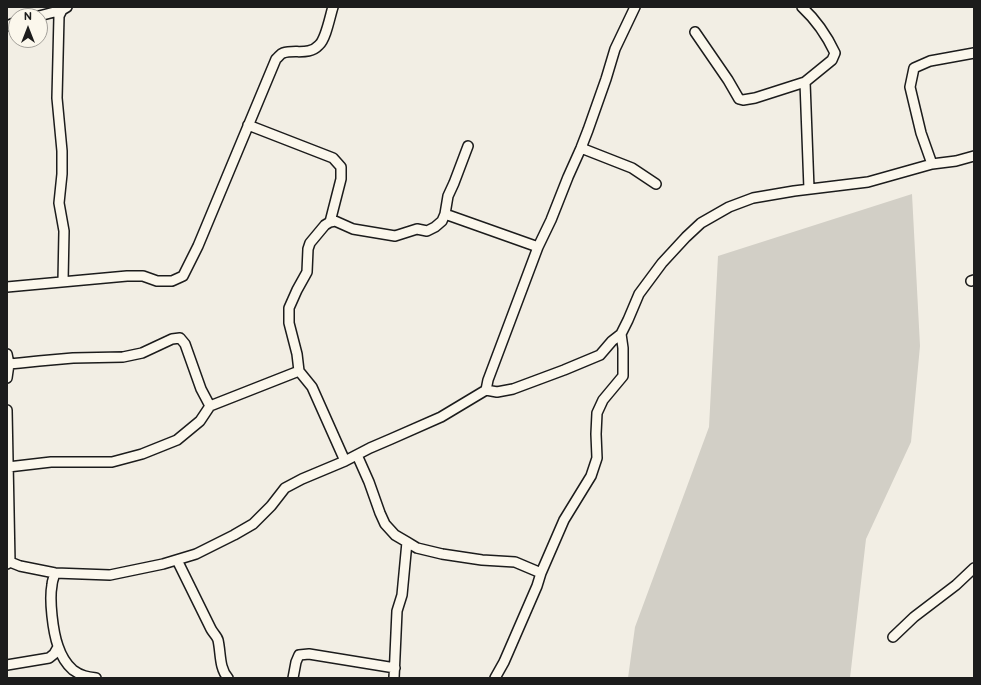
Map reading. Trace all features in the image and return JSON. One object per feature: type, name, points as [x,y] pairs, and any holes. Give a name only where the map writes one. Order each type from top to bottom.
[{"type":"street","points":[[7,287],[127,276],[143,276],[157,281],[172,281],[183,276],[198,246],[276,60],[282,54],[305,52],[315,49],[320,45],[325,36],[333,7]]},
{"type":"street","points":[[486,390],[488,380],[538,247],[581,148],[606,79],[614,49],[635,7]]},
{"type":"street","points":[[695,32],[728,80],[739,99],[755,98],[805,82],[832,60],[835,53],[828,38],[802,7]]},
{"type":"street","points":[[63,281],[64,231],[59,203],[62,174],[62,151],[57,98],[59,16],[65,8]]},
{"type":"street","points":[[48,13],[65,8]]},
{"type":"street","points":[[932,164],[921,133],[910,87],[914,68],[930,61],[974,53]]},
{"type":"street","points":[[805,82],[809,189]]},
{"type":"street","points":[[248,125],[333,158],[341,167],[341,179],[330,222]]},
{"type":"street","points":[[345,461],[312,387],[299,371],[297,354],[289,323],[289,308],[307,272],[308,249],[310,243],[325,225],[335,221],[353,229],[395,236],[417,229],[428,231],[435,227],[442,221],[445,214],[448,196],[468,146]]},
{"type":"street","points":[[581,148],[632,168],[656,184]]},
{"type":"street","points":[[7,410],[8,563],[55,573],[110,575],[163,564],[196,554],[253,524],[271,506],[285,488],[441,417],[486,390],[497,392],[513,389],[545,378],[600,355],[612,341],[621,334],[639,294],[662,263],[701,223],[729,207],[753,198],[868,182],[932,164],[956,161],[974,156]]},
{"type":"street","points":[[445,214],[538,247]]},
{"type":"street","points":[[495,678],[504,662],[537,586],[540,573],[564,520],[591,476],[597,458],[597,413],[603,400],[623,376],[623,348],[621,334]]},
{"type":"street","points":[[9,364],[142,354],[172,339],[180,338],[185,344],[201,389],[210,406]]},
{"type":"street","points":[[7,354],[9,364],[7,378]]},
{"type":"street","points":[[8,467],[51,462],[112,462],[142,454],[177,440],[200,421],[210,406],[299,371]]},
{"type":"street","points":[[357,455],[385,524],[395,535],[417,548],[442,554],[482,560],[515,562],[540,573]]},
{"type":"street","points":[[394,678],[397,611],[402,595],[407,542]]},
{"type":"street","points":[[177,560],[211,629],[218,639],[219,652],[224,673],[228,678]]},
{"type":"street","points":[[893,637],[914,617],[974,568]]},
{"type":"street","points":[[55,573],[52,584],[51,607],[58,647],[64,659],[72,669],[82,676],[96,678]]},
{"type":"street","points":[[7,665],[49,658],[54,654],[58,647]]},
{"type":"street","points":[[284,678],[293,676],[296,662],[300,656],[309,654],[394,668]]},
{"type":"shaded area","points":[[912,194],[920,346],[911,442],[866,539],[850,678],[628,678],[635,627],[709,427],[718,256]]}]
